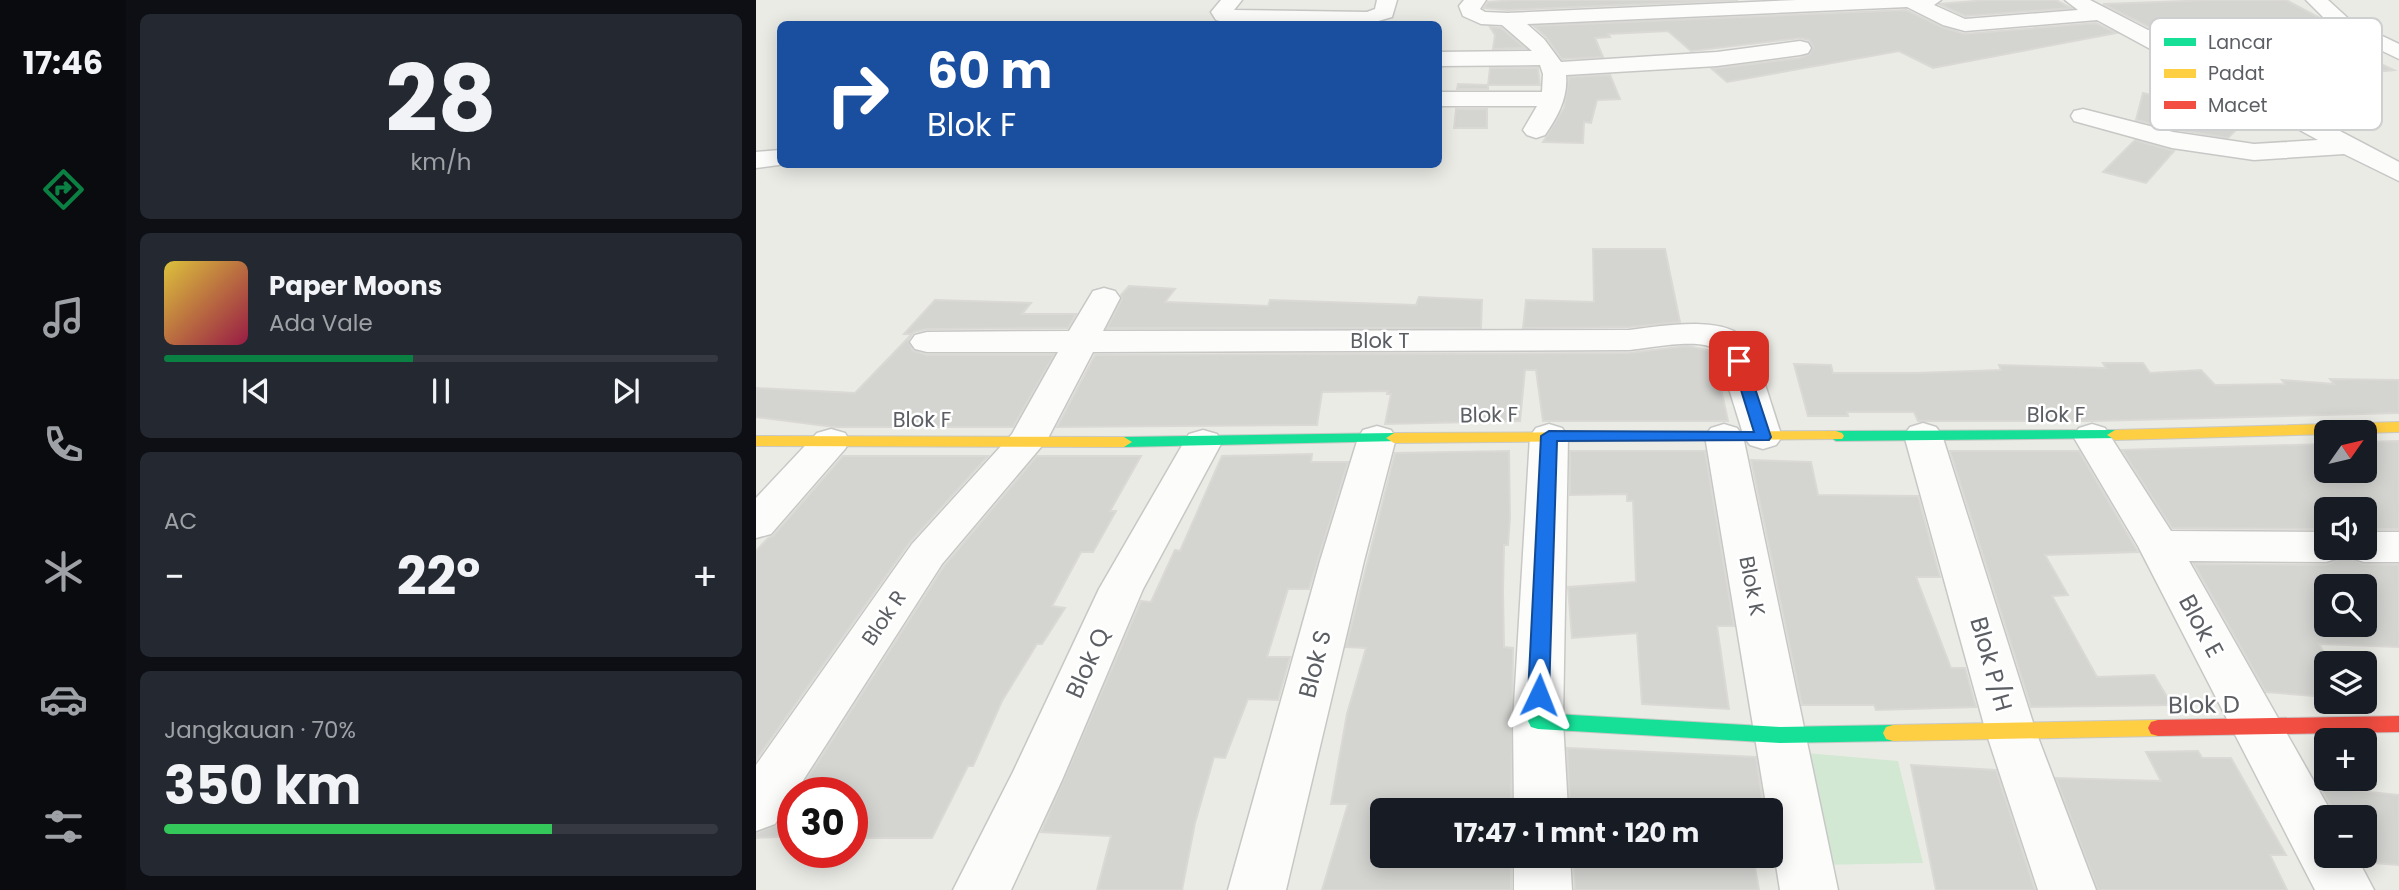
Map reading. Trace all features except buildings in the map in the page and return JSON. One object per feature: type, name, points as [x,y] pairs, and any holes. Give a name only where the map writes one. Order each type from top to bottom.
[{"type":"street","points":[[1232,0],[1221,12],[1223,16],[1368,18],[1385,13],[1387,0]]},
{"type":"street","points":[[1476,0],[1469,6],[1470,12],[1481,18],[1507,19],[1922,1],[1950,21],[1965,25],[2122,0]]},
{"type":"street","points":[[2316,0],[2337,18]]},
{"type":"street","points":[[2084,5],[2150,39]]},
{"type":"street","points":[[1507,19],[1531,37],[1551,63],[1553,99],[1536,130]]},
{"type":"street","points":[[2146,37],[2150,37]]},
{"type":"street","points":[[2382,43],[2399,52]]},
{"type":"street","points":[[1442,59],[1551,63],[1717,59],[1800,48]]},
{"type":"street","points":[[1442,99],[1553,99]]},
{"type":"street","points":[[2083,116],[2172,140],[2254,152],[2348,146]]},
{"type":"street","points":[[2318,130],[2399,173]]},
{"type":"street","points":[[756,160],[777,158]]},
{"type":"street","name":"Blok R","points":[[756,808],[927,554],[1028,440],[1083,342],[1104,298]]},
{"type":"street","name":"Blok T","points":[[927,342],[1616,340],[1702,334],[1730,341],[1733,346],[1744,437]]},
{"type":"street","name":"Blok F","points":[[756,441],[1203,442],[1549,436],[2092,436],[2399,427]]},
{"type":"street","name":"Blok P/H","points":[[1923,435],[2011,732],[2067,890]]},
{"type":"street","points":[[1541,798],[1538,721],[1549,436]]},
{"type":"street","name":"Blok E","points":[[2092,436],[2159,546],[2314,834]]},
{"type":"street","name":"Blok K","points":[[1744,437],[1780,735],[1809,890]]},
{"type":"street","name":"Blok S","points":[[1257,890],[1342,561],[1377,438]]},
{"type":"street","points":[[756,524],[831,441]]},
{"type":"street","name":"Blok Q","points":[[982,890],[1036,780],[1121,589],[1203,442]]},
{"type":"street","points":[[2159,546],[2314,547]]},
{"type":"street","points":[[2377,547],[2399,547]]},
{"type":"street","name":"Blok D","points":[[1538,721],[1780,735],[2399,724]]},
{"type":"street","points":[[1542,868],[1543,890]]},
{"type":"street","name":"Blok E","points":[[2333,868],[2345,890]]},
{"type":"green space","points":[[1795,752],[1898,761],[1923,863],[1818,865]]},
{"type":"traffic: fast","points":[[1836,436],[2115,435]]},
{"type":"traffic: fast","points":[[1124,442],[1394,438]]},
{"type":"traffic: fast","points":[[1538,721],[1780,735],[1893,733]]},
{"type":"traffic: slow","points":[[2115,435],[2399,427]]},
{"type":"traffic: slow","points":[[1394,438],[1836,436]]},
{"type":"traffic: slow","points":[[756,441],[1124,442]]},
{"type":"traffic: slow","points":[[1893,733],[2158,728]]},
{"type":"traffic: jam","points":[[2158,728],[2399,724]]},
{"type":"route","points":[[1539,695],[1549,436],[1763,437],[1739,361]]}]
